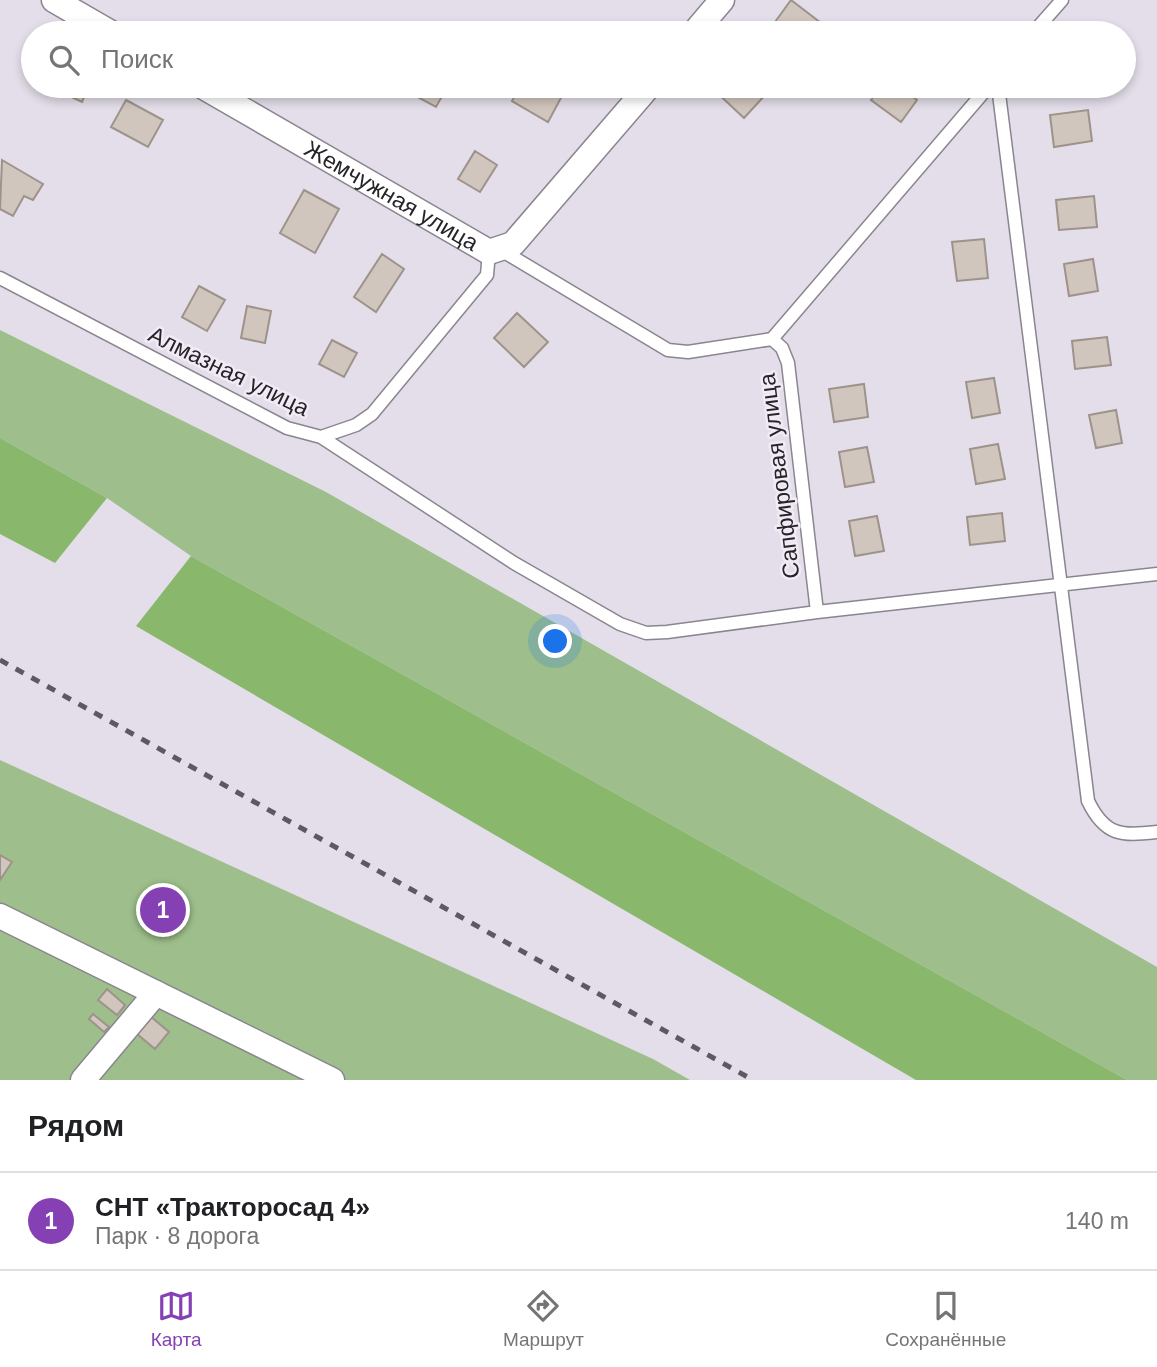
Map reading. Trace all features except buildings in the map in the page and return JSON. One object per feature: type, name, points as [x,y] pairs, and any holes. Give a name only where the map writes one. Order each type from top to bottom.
[{"type":"street","points":[[54,0],[90,21]]},
{"type":"street","points":[[704,21],[722,0]]},
{"type":"street","name":"Жемчужная улица","points":[[223,98],[494,250],[513,244],[639,98]]},
{"type":"street","points":[[0,916],[326,1079]]},
{"type":"street","points":[[83,1080],[156,993]]},
{"type":"lane","points":[[1044,21],[1062,0]]},
{"type":"lane","points":[[494,250],[668,350],[688,352],[772,339],[979,98]]},
{"type":"lane","points":[[1000,98],[1088,801],[1096,818],[1107,827],[1128,835],[1157,832]]},
{"type":"lane","name":"Алмазная улица","points":[[0,278],[287,428],[321,437],[356,425],[372,414],[487,275],[494,250]]},
{"type":"lane","name":"Сапфировая улица","points":[[772,339],[782,348],[788,363],[817,612]]},
{"type":"lane","points":[[321,437],[514,563],[620,624],[646,633],[1157,574]]},
{"type":"green space","points":[[0,330],[326,492],[1157,967],[1157,1080],[1127,1080],[191,556],[107,498],[0,438]]},
{"type":"green space","points":[[0,438],[107,498],[55,563],[0,534]]},
{"type":"green space","points":[[191,556],[1127,1080],[916,1080],[136,626]]},
{"type":"green space","points":[[0,760],[653,1059],[690,1080],[0,1080]]},
{"type":"railway","points":[[0,660],[753,1080]]},
{"type":"place","name":"СНТ «Тракторосад 4»","points":[[163,910]]}]
